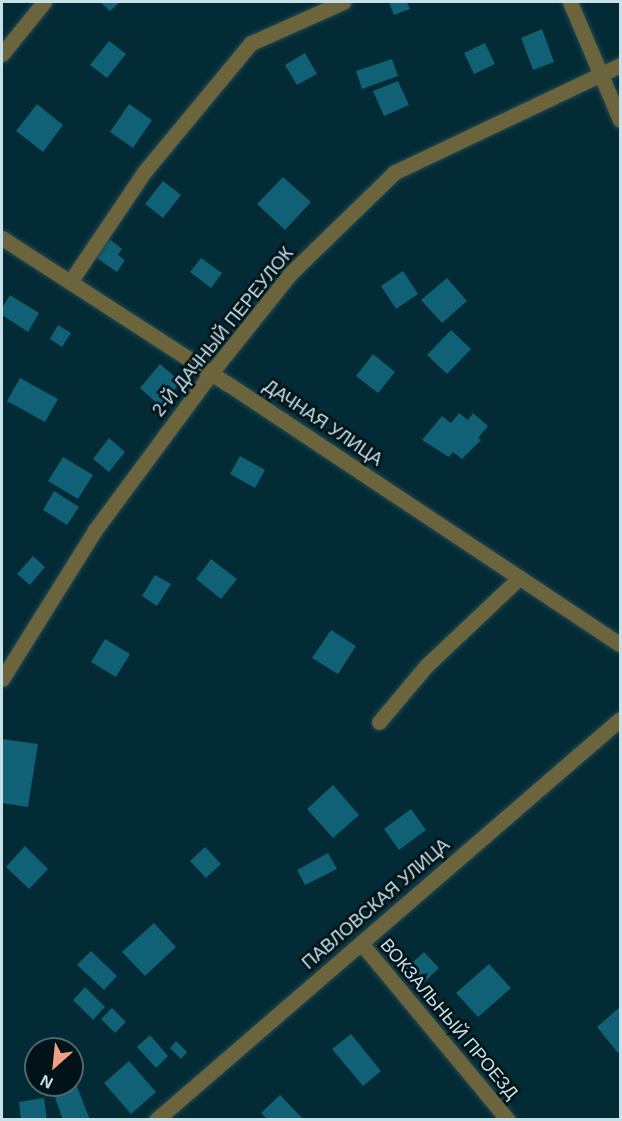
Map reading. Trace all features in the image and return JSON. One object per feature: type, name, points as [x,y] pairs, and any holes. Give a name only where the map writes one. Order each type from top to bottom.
[{"type":"street","points":[[2,54],[44,2]]},
{"type":"street","points":[[70,282],[145,171],[251,43],[343,2]]},
{"type":"street","points":[[570,2],[621,120]]},
{"type":"street","name":"2-Й ДАЧНЫЙ ПЕРЕУЛОК","points":[[2,679],[95,530],[211,373],[290,274],[395,172],[621,65]]},
{"type":"street","name":"ДАЧНАЯ УЛИЦА","points":[[2,238],[621,644]]},
{"type":"street","points":[[379,722],[426,666],[520,577]]},
{"type":"street","name":"ПАВЛОВСКАЯ УЛИЦА","points":[[156,1119],[621,719]]},
{"type":"street","name":"ВОКЗАЛЬНЫЙ ПРОЕЗД","points":[[361,943],[508,1119]]},
{"type":"building","points":[[100,2],[120,2],[110,11]]},
{"type":"building","points":[[389,2],[407,2],[410,9],[394,15]]},
{"type":"building","points":[[542,29],[554,62],[533,70],[521,38]]},
{"type":"building","points":[[109,41],[126,54],[107,78],[90,65]]},
{"type":"building","points":[[485,43],[495,64],[474,74],[464,53]]},
{"type":"building","points":[[305,53],[317,74],[297,85],[285,65]]},
{"type":"building","points":[[392,59],[398,76],[362,89],[356,71]]},
{"type":"building","points":[[398,81],[409,105],[384,116],[373,91]]},
{"type":"building","points":[[37,104],[63,125],[43,152],[16,131]]},
{"type":"building","points":[[129,104],[152,120],[133,148],[110,132]]},
{"type":"building","points":[[283,177],[311,202],[285,230],[257,204]]},
{"type":"building","points":[[163,181],[181,195],[163,218],[145,204]]},
{"type":"building","points":[[108,238],[122,249],[118,255],[125,260],[117,272],[95,257]]},
{"type":"building","points":[[201,258],[222,273],[211,288],[190,272]]},
{"type":"building","points":[[403,271],[418,294],[396,309],[381,286]]},
{"type":"building","points":[[447,278],[467,301],[442,323],[421,300]]},
{"type":"building","points":[[10,295],[39,313],[28,332],[2,315],[2,308]]},
{"type":"building","points":[[58,325],[71,333],[62,347],[50,339]]},
{"type":"building","points":[[451,330],[471,349],[447,374],[427,355]]},
{"type":"building","points":[[373,354],[395,372],[378,393],[356,376]]},
{"type":"building","points":[[160,364],[181,382],[160,406],[140,388]]},
{"type":"building","points":[[20,378],[58,399],[45,422],[7,401]]},
{"type":"building","points":[[459,413],[468,420],[473,413],[488,426],[478,438],[481,440],[462,459],[453,452],[449,457],[422,440],[442,416],[451,423]]},
{"type":"building","points":[[109,438],[125,452],[109,472],[93,459]]},
{"type":"building","points":[[240,456],[265,470],[255,488],[230,474]]},
{"type":"building","points":[[63,457],[93,475],[78,499],[48,481]]},
{"type":"building","points":[[54,491],[79,507],[67,525],[43,510]]},
{"type":"building","points":[[33,556],[45,567],[30,585],[17,574]]},
{"type":"building","points":[[211,559],[237,579],[221,599],[196,579]]},
{"type":"building","points":[[155,575],[171,584],[157,606],[142,596]]},
{"type":"building","points":[[331,630],[356,646],[338,674],[312,658]]},
{"type":"building","points":[[105,639],[130,654],[116,677],[91,662]]},
{"type":"building","points":[[2,739],[38,744],[28,807],[2,803]]},
{"type":"building","points":[[333,785],[359,815],[333,838],[307,809]]},
{"type":"building","points":[[411,809],[426,830],[399,850],[384,829]]},
{"type":"building","points":[[25,846],[48,869],[29,889],[6,867]]},
{"type":"building","points":[[205,847],[221,864],[206,878],[190,861]]},
{"type":"building","points":[[328,853],[337,869],[305,885],[297,870]]},
{"type":"building","points":[[154,923],[176,947],[145,976],[122,952]]},
{"type":"building","points":[[91,951],[117,976],[104,990],[77,965]]},
{"type":"building","points":[[424,952],[439,968],[419,987],[403,971]]},
{"type":"building","points":[[489,964],[511,988],[478,1017],[456,993]]},
{"type":"building","points":[[85,987],[105,1007],[93,1020],[73,1000]]},
{"type":"building","points":[[620,1007],[620,1050],[618,1053],[597,1027]]},
{"type":"building","points":[[112,1008],[126,1022],[115,1033],[101,1019]]},
{"type":"building","points":[[351,1034],[381,1071],[363,1086],[332,1049]]},
{"type":"building","points":[[150,1035],[168,1056],[156,1068],[137,1047]]},
{"type":"building","points":[[176,1041],[187,1052],[181,1059],[170,1048]]},
{"type":"building","points":[[129,1061],[156,1092],[131,1114],[104,1083]]},
{"type":"building","points":[[280,1095],[304,1120],[268,1120],[261,1113]]},
{"type":"building","points":[[55,1097],[81,1097],[90,1120],[63,1120]]},
{"type":"building","points":[[44,1098],[47,1120],[21,1120],[19,1102]]}]
